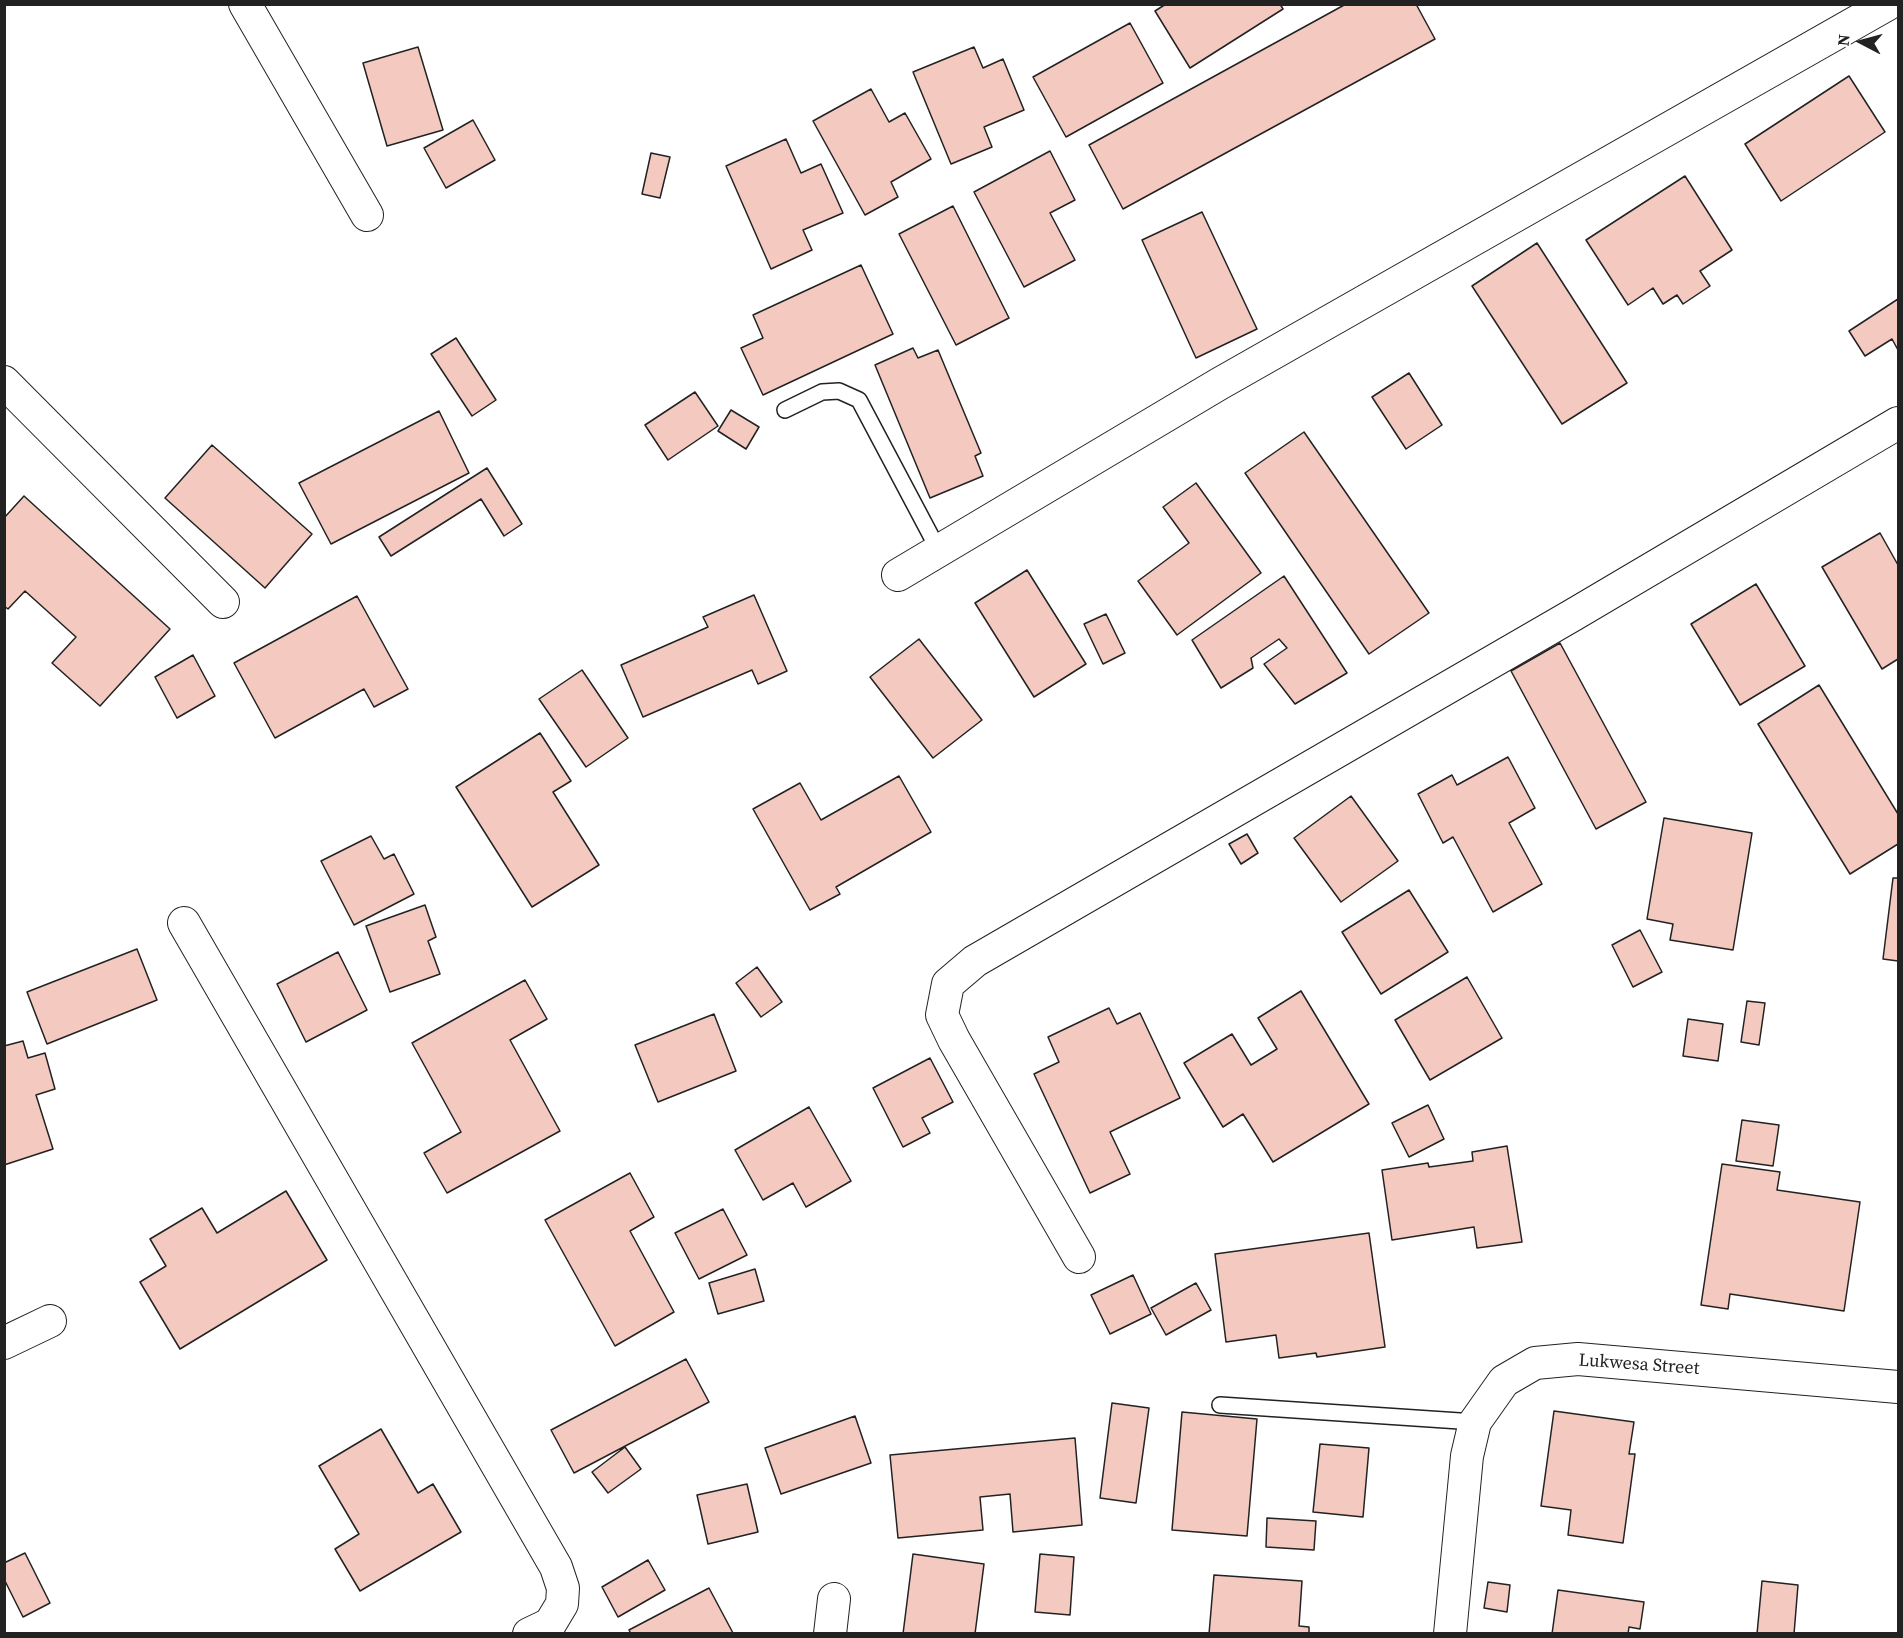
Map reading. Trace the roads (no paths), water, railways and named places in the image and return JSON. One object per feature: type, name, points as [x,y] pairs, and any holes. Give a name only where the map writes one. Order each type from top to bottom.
[{"type":"street","points":[[245,4],[367,215]]},
{"type":"street","points":[[898,576],[1219,384],[1888,4]]},
{"type":"street","points":[[6,386],[223,602]]},
{"type":"street","points":[[1079,1257],[954,1040],[942,1015],[948,984],[975,961],[1563,621],[1899,423]]},
{"type":"street","points":[[184,923],[556,1567],[563,1588],[562,1604],[550,1624],[530,1634]]},
{"type":"street","points":[[4,1343],[50,1321]]},
{"type":"street","name":"Lukwesa Street","points":[[1450,1634],[1467,1456],[1475,1422],[1504,1382],[1535,1363],[1578,1359],[1899,1387]]},
{"type":"street","points":[[830,1634],[834,1599]]},
{"type":"lane","points":[[785,410],[822,392],[839,392],[859,400],[939,551]]},
{"type":"lane","points":[[1220,1405],[1475,1422]]}]
